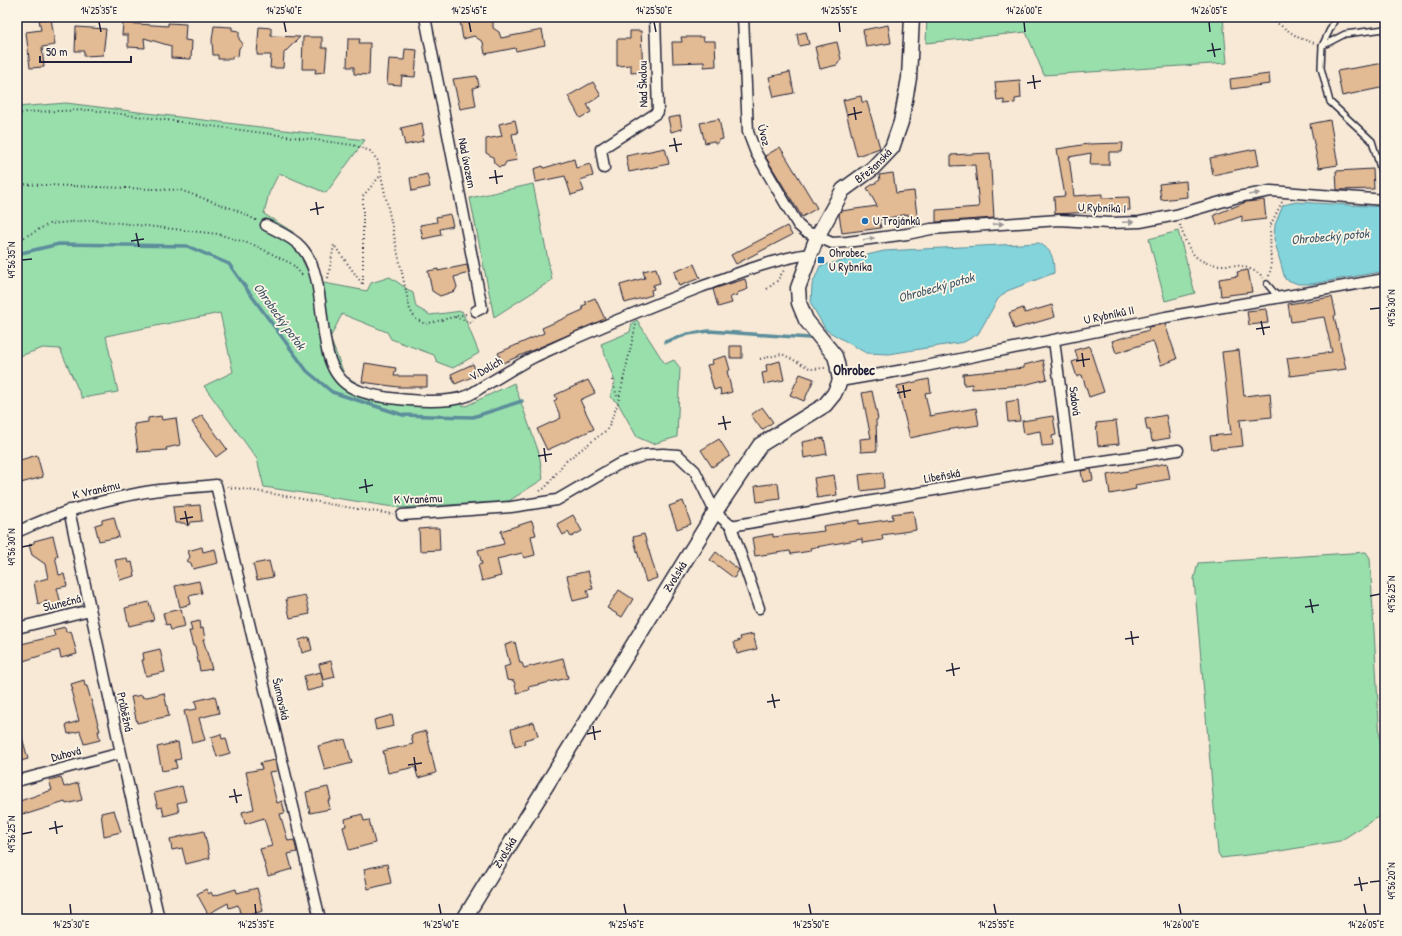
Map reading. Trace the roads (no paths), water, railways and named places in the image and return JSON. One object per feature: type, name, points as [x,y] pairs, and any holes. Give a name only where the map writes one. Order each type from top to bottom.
[{"type":"street","name":"Nad úvozem","points":[[425,17],[482,308],[476,311]]},
{"type":"street","name":"Nad Školou","points":[[604,168],[601,149],[658,112],[655,17]]},
{"type":"street","name":"Úvoz","points":[[743,17],[748,132],[756,153],[798,225],[805,231],[817,237]]},
{"type":"street","name":"Břežanská","points":[[810,254],[817,237],[843,190],[872,169],[892,148],[901,122],[909,78],[912,17]]},
{"type":"street","name":"U Rybníků I","points":[[817,237],[832,242],[847,242],[907,234],[931,228],[1059,220],[1109,223],[1140,222],[1176,215],[1238,197],[1271,191],[1385,200]]},
{"type":"street","name":"V Dolích","points":[[266,225],[300,246],[308,257],[314,271],[320,296],[328,353],[332,365],[340,378],[350,386],[397,399],[441,401],[465,397],[534,357],[638,311],[730,276],[788,258],[810,254]]},
{"type":"street","points":[[810,254],[798,288],[799,302],[806,320],[835,356],[838,363],[840,381]]},
{"type":"street","name":"U Rybníků II","points":[[840,381],[916,368],[1166,317],[1385,279]]},
{"type":"street","name":"Sadová","points":[[1054,340],[1070,466]]},
{"type":"street","name":"Zvolská","points":[[464,919],[715,512],[760,445],[825,405],[834,394],[840,381]]},
{"type":"street","name":"Libeňská","points":[[731,526],[1070,466],[1178,450]]},
{"type":"street","name":"K Vranému","points":[[402,515],[511,506],[557,500],[616,465],[645,455],[663,454],[678,455],[695,471],[715,512]]},
{"type":"street","name":"K Vranému","points":[[17,532],[45,518],[69,510],[140,493],[216,485]]},
{"type":"street","name":"Šumavská","points":[[216,485],[320,919]]},
{"type":"street","name":"Průběžná","points":[[69,510],[121,753],[160,919]]},
{"type":"street","points":[[715,512],[731,526],[759,608]]},
{"type":"street","name":"Slunečná","points":[[17,628],[90,610]]},
{"type":"street","name":"Duhová","points":[[17,781],[121,753]]},
{"type":"lane","points":[[1336,17],[1322,46],[1321,68],[1330,102],[1372,141],[1382,174]]},
{"type":"lane","points":[[1322,46],[1345,34],[1385,29]]},
{"type":"lane","points":[[1267,284],[1278,297]]},
{"type":"water","points":[[1296,202],[1385,207],[1385,271],[1312,284],[1298,284],[1285,279],[1274,239],[1275,225],[1283,205]]},
{"type":"water","points":[[1039,243],[1047,249],[1053,259],[1054,273],[1007,291],[998,299],[978,334],[964,342],[889,354],[866,353],[826,330],[811,304],[812,285],[820,266],[884,251]]},
{"type":"waterway","name":"Ohrobecký potok","points":[[17,254],[59,244],[187,246],[229,264],[307,371],[332,392],[403,415],[473,417],[522,401]]},
{"type":"waterway","name":"Ohrobecký potok","points":[[665,342],[688,334],[709,331],[809,338]]},
{"type":"place","name":"U Trojánků","points":[[865,221]]},
{"type":"place","name":"Ohrobec, U Rybníka","points":[[821,260]]},
{"type":"district","name":"Ohrobec","points":[[854,370]]}]
